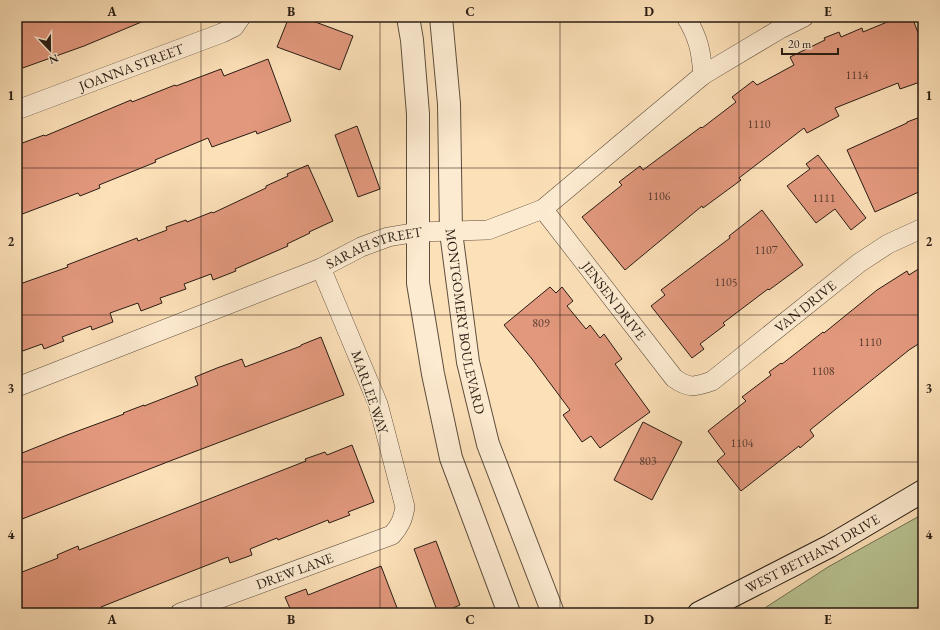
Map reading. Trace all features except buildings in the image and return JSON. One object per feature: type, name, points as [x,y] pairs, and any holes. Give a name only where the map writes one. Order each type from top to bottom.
[{"type":"street","points":[[408,17],[412,40],[418,114],[418,283],[433,374],[451,458],[509,613]]},
{"type":"street","name":"MONTGOMERY BOULEVARD","points":[[441,17],[449,104],[451,232],[468,362],[488,444],[553,613]]},
{"type":"street","points":[[686,17],[698,38],[703,75]]},
{"type":"street","name":"SARAH STREET","points":[[17,387],[321,268],[361,247],[388,237],[418,232],[488,230],[543,209],[703,75],[780,29],[804,17]]},
{"type":"street","name":"JOANNA STREET","points":[[17,110],[222,33],[234,27],[241,18]]},
{"type":"street","name":"JENSEN DRIVE","points":[[543,209],[674,378],[690,387]]},
{"type":"street","name":"VAN DRIVE","points":[[690,387],[712,381],[859,263],[888,244],[923,228]]},
{"type":"street","name":"MARLEE WAY","points":[[321,268],[378,404],[405,507],[403,520]]},
{"type":"street","name":"WEST BETHANY DRIVE","points":[[699,613],[830,546],[923,491]]},
{"type":"street","name":"DREW LANE","points":[[180,613],[392,534],[403,520]]},
{"type":"green space","points":[[923,514],[923,612],[757,613],[828,567]]}]
